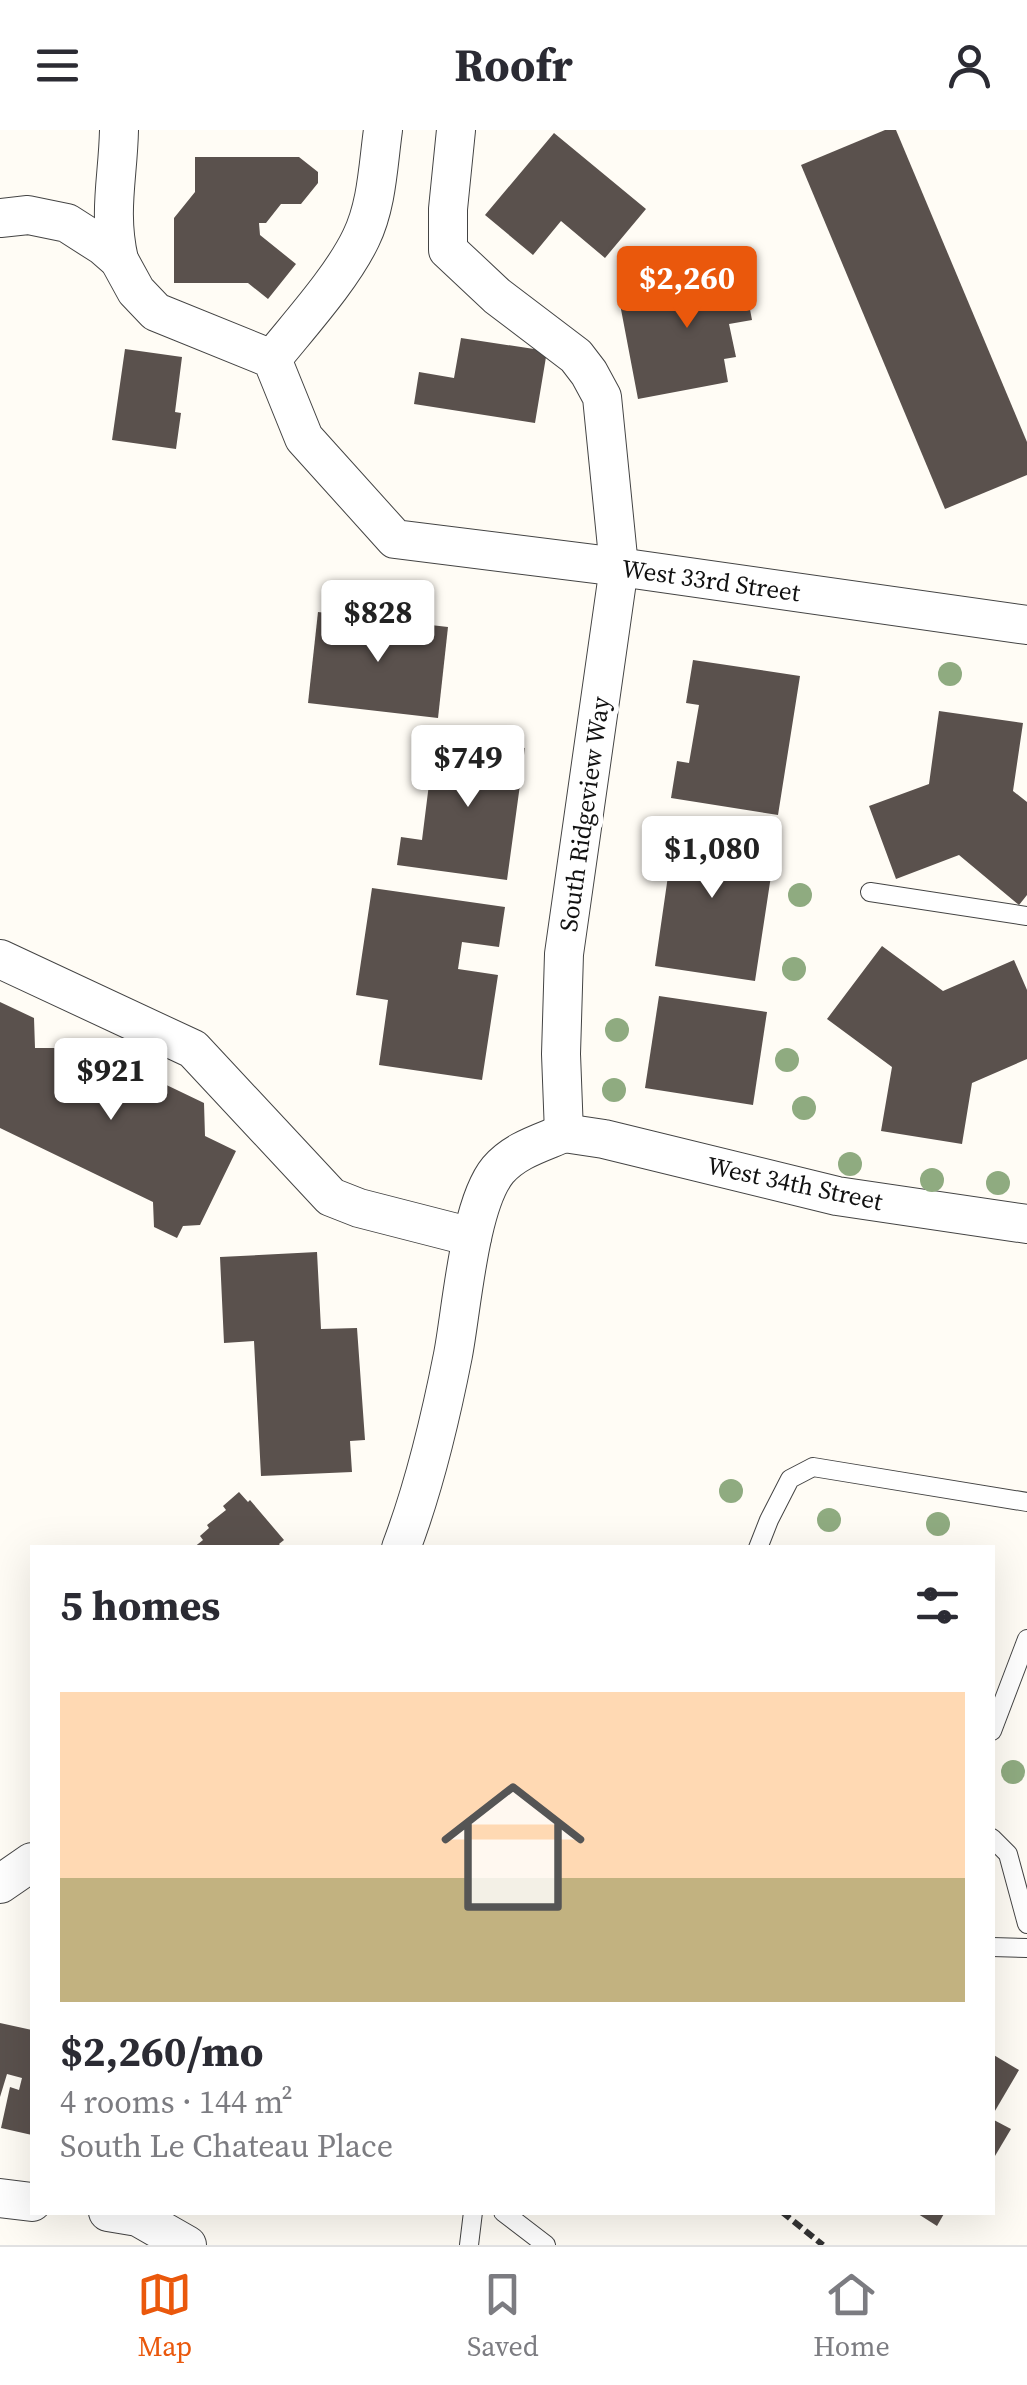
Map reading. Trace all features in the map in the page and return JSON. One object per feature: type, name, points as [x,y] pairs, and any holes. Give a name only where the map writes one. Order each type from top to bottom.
[{"type":"street","points":[[119,130],[112,207],[119,260]]},
{"type":"street","points":[[0,218],[28,215],[67,223],[119,260],[136,290],[156,312],[272,360],[348,262],[361,238],[374,194],[383,130]]},
{"type":"street","name":"South Ridgeview Way","points":[[456,130],[448,250],[497,296],[576,356],[602,396],[619,567],[564,954],[564,1133]]},
{"type":"street","name":"West 33rd Street","points":[[272,360],[304,438],[394,538],[1027,625]]},
{"type":"street","points":[[0,959],[193,1048],[330,1197],[472,1237]]},
{"type":"street","points":[[402,1545],[436,1436],[481,1204],[497,1171],[521,1151],[564,1133]]},
{"type":"street","name":"West 34th Street","points":[[564,1133],[604,1139],[837,1196],[1027,1224]]},
{"type":"street","points":[[0,1884],[30,1863]]},
{"type":"street","points":[[0,2198],[30,2202]]},
{"type":"street","points":[[130,2215],[187,2245]]},
{"type":"lane","points":[[870,892],[1027,916]]},
{"type":"lane","points":[[759,1545],[790,1479],[812,1467],[1027,1502]]},
{"type":"lane","points":[[995,1723],[1027,1640]]},
{"type":"lane","points":[[995,1841],[1008,1854],[1027,1924]]},
{"type":"lane","points":[[995,1948],[1027,1948]]},
{"type":"lane","points":[[469,2245],[473,2215]]},
{"type":"lane","points":[[508,2215],[546,2245]]},
{"type":"path","points":[[786,2215],[823,2245]]},
{"type":"building","points":[[885,130],[896,130],[1027,442],[1027,475],[945,509],[801,165]]},
{"type":"building","points":[[554,133],[646,209],[605,258],[561,221],[533,255],[485,215]]},
{"type":"building","points":[[195,157],[299,157],[318,172],[318,183],[301,204],[281,204],[266,223],[259,223],[260,235],[296,264],[268,299],[248,283],[174,283],[174,218],[195,192]]},
{"type":"building","points":[[740,256],[752,320],[729,324],[736,357],[724,359],[728,382],[638,399],[620,304],[694,290],[689,266]]},
{"type":"building","points":[[461,338],[547,351],[535,423],[414,404],[419,372],[454,378]]},
{"type":"building","points":[[125,349],[182,357],[175,412],[181,413],[176,449],[112,440]]},
{"type":"building","points":[[318,612],[448,627],[438,718],[308,703]]},
{"type":"building","points":[[693,660],[800,676],[778,815],[671,798],[677,761],[689,763],[699,705],[686,703]]},
{"type":"building","points":[[939,711],[1023,723],[1013,791],[1027,802],[1027,895],[1019,905],[959,855],[896,879],[869,806],[929,784]]},
{"type":"building","points":[[435,736],[525,748],[507,880],[397,865],[401,837],[422,840]]},
{"type":"building","points":[[654,825],[776,843],[755,981],[655,966],[669,869],[648,865]]},
{"type":"building","points":[[372,888],[505,907],[499,947],[462,942],[458,969],[498,975],[482,1080],[379,1065],[388,1000],[356,995]]},
{"type":"building","points":[[882,946],[943,991],[1014,960],[1027,990],[1027,1059],[972,1083],[962,1144],[881,1131],[892,1067],[827,1019]]},
{"type":"building","points":[[659,996],[767,1012],[753,1105],[645,1088]]},
{"type":"building","points":[[0,1002],[34,1018],[35,1048],[69,1048],[85,1055],[104,1055],[204,1103],[205,1136],[236,1151],[200,1225],[183,1226],[177,1238],[154,1227],[153,1202],[0,1128]]},
{"type":"building","points":[[317,1252],[321,1329],[357,1328],[365,1440],[350,1441],[352,1472],[261,1476],[254,1341],[224,1343],[220,1257]]},
{"type":"building","points":[[239,1492],[284,1540],[280,1545],[197,1545],[203,1540],[200,1536],[209,1528],[207,1525],[226,1510],[223,1506]]},
{"type":"building","points":[[0,2023],[30,2030],[30,2135],[1,2128],[10,2087],[19,2090],[22,2078],[7,2074],[0,2097]]},
{"type":"building","points":[[995,2056],[1019,2070],[995,2111]]},
{"type":"building","points":[[995,2121],[1011,2129],[995,2156]]},
{"type":"building","points":[[920,2215],[943,2215],[937,2226]]}]
